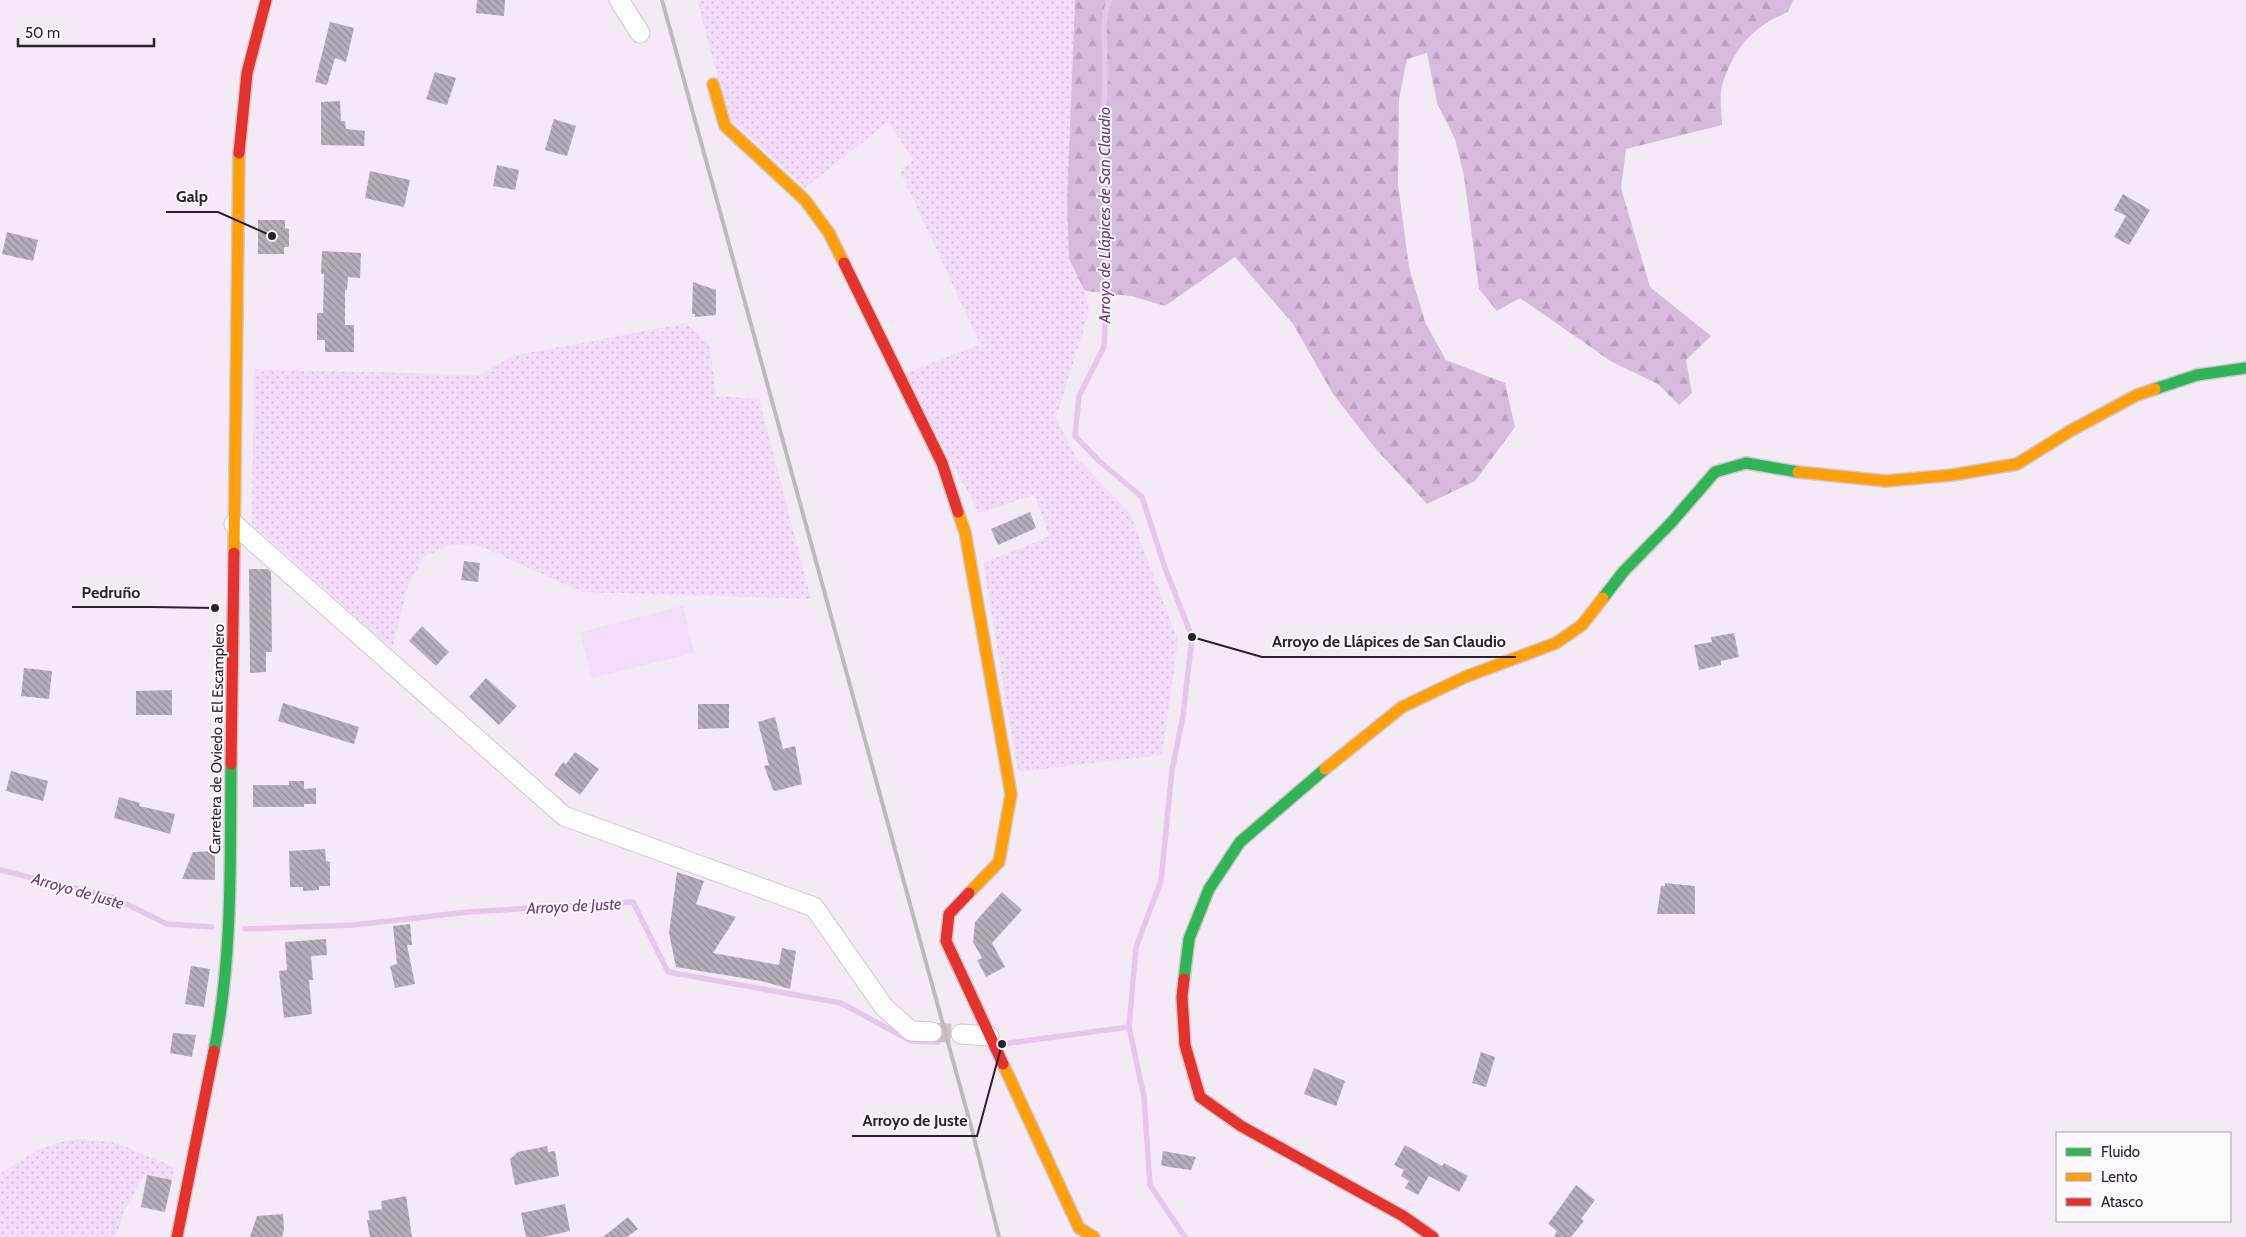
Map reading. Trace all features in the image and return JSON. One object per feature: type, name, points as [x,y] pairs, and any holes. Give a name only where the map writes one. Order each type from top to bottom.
[{"type":"street","name":"Carretera de Oviedo a El Escamplero","points":[[177,1237],[223,1005],[229,927],[239,135],[243,88],[256,28],[266,0]]},
{"type":"street","points":[[619,0],[640,33]]},
{"type":"street","points":[[713,84],[725,126],[805,200],[829,232],[942,463],[965,532],[1011,794],[999,862],[949,914],[946,941],[1079,1228],[1094,1237]]},
{"type":"street","points":[[1433,1237],[1403,1216],[1241,1126],[1200,1097],[1185,1045],[1182,997],[1189,939],[1209,889],[1240,842],[1276,809],[1402,707],[1465,677],[1556,643],[1582,625],[1624,571],[1670,524],[1715,472],[1746,464],[1785,471],[1886,481],[1952,475],[2017,464],[2070,431],[2137,395],[2196,375],[2246,368]]},
{"type":"street","points":[[234,524],[564,816],[814,907],[884,1007],[912,1031],[932,1032]]},
{"type":"street","points":[[961,1034],[989,1036]]},
{"type":"shaded area","points":[[697,0],[1075,0],[1067,202],[1069,259],[1085,291],[1089,312],[1056,418],[1076,457],[1130,513],[1178,641],[1162,755],[1018,772],[983,563],[1050,536],[1034,495],[979,513],[904,374],[980,344],[900,171],[913,160],[888,122],[805,188],[728,117]]},
{"type":"shaded area","points":[[686,323],[710,346],[716,396],[759,399],[811,599],[582,592],[475,544],[448,546],[425,556],[408,585],[392,649],[252,524],[254,369],[480,375],[512,356]]},
{"type":"shaded area","points":[[683,606],[694,653],[592,678],[580,632]]},
{"type":"shaded area","points":[[81,1139],[114,1142],[174,1167],[172,1180],[144,1175],[124,1211],[116,1237],[0,1237],[0,1174],[38,1150],[69,1140]]},
{"type":"green space","points":[[1075,0],[1793,0],[1788,12],[1764,24],[1738,50],[1721,90],[1722,125],[1626,149],[1621,188],[1650,287],[1711,336],[1686,360],[1692,393],[1679,405],[1658,384],[1612,362],[1520,298],[1497,311],[1479,289],[1464,176],[1455,139],[1437,103],[1427,53],[1407,59],[1399,99],[1398,184],[1409,267],[1425,322],[1446,360],[1505,383],[1515,427],[1475,481],[1427,504],[1375,448],[1333,394],[1293,324],[1235,257],[1165,306],[1131,296],[1085,291],[1069,259],[1067,202]]},
{"type":"building","points":[[477,0],[505,0],[504,16],[476,13]]},
{"type":"building","points":[[330,22],[354,28],[346,62],[335,58],[327,85],[315,82]]},
{"type":"building","points":[[435,72],[456,78],[447,105],[426,99]]},
{"type":"building","points":[[340,101],[341,121],[345,121],[346,129],[365,131],[364,146],[321,145],[321,102]]},
{"type":"building","points":[[554,119],[576,126],[567,156],[545,150]]},
{"type":"building","points":[[497,165],[519,170],[515,190],[493,186]]},
{"type":"building","points":[[370,171],[410,180],[404,207],[365,198]]},
{"type":"building","points":[[2123,194],[2150,210],[2129,245],[2114,237],[2126,216],[2114,210]]},
{"type":"building","points":[[258,220],[285,220],[285,228],[289,229],[289,247],[284,247],[284,254],[258,254]]},
{"type":"building","points":[[7,232],[38,240],[33,261],[2,254]]},
{"type":"building","points":[[322,251],[361,253],[360,278],[348,277],[347,290],[345,290],[345,325],[354,325],[354,352],[325,352],[325,340],[317,340],[317,313],[323,313],[324,274],[321,274]]},
{"type":"building","points":[[693,282],[716,290],[716,315],[695,317],[695,314],[692,314]]},
{"type":"building","points":[[1030,512],[1036,528],[998,545],[991,529]]},
{"type":"building","points":[[464,561],[480,563],[478,582],[461,580]]},
{"type":"building","points":[[249,569],[268,569],[271,572],[272,652],[266,652],[266,672],[250,673]]},
{"type":"building","points":[[422,626],[449,652],[436,666],[409,641]]},
{"type":"building","points":[[1734,633],[1739,657],[1721,661],[1721,665],[1699,670],[1694,645],[1712,642],[1711,637]]},
{"type":"building","points":[[24,668],[52,671],[49,699],[21,696]]},
{"type":"building","points":[[486,678],[517,706],[499,725],[469,697]]},
{"type":"building","points":[[172,690],[172,715],[136,715],[136,691]]},
{"type":"building","points":[[283,703],[359,727],[354,744],[278,721]]},
{"type":"building","points":[[698,704],[729,704],[729,728],[698,729]]},
{"type":"building","points":[[775,717],[783,749],[795,746],[802,784],[776,791],[773,790],[764,766],[769,765],[758,722]]},
{"type":"building","points":[[575,752],[599,769],[580,795],[554,775],[563,762],[566,764]]},
{"type":"building","points":[[11,771],[48,781],[43,801],[6,791]]},
{"type":"building","points":[[289,781],[304,781],[304,789],[316,788],[316,804],[304,804],[304,807],[253,807],[253,785],[289,785]]},
{"type":"building","points":[[119,797],[140,803],[139,806],[175,814],[170,834],[114,818]]},
{"type":"building","points":[[325,849],[326,861],[330,862],[330,886],[319,886],[319,890],[303,891],[303,887],[290,887],[289,851]]},
{"type":"building","points":[[215,851],[215,880],[182,879],[193,852]]},
{"type":"building","points":[[677,872],[704,881],[696,904],[736,917],[713,953],[779,965],[782,948],[796,951],[790,989],[761,981],[676,967],[669,933]]},
{"type":"building","points":[[1665,883],[1695,886],[1695,914],[1657,914],[1661,886],[1665,886]]},
{"type":"building","points":[[1002,892],[1022,910],[992,943],[1005,967],[986,977],[977,960],[982,958],[973,942],[975,922]]},
{"type":"building","points":[[410,924],[412,945],[407,945],[415,984],[395,988],[390,966],[397,964],[393,926]]},
{"type":"building","points":[[326,939],[327,955],[311,956],[313,980],[309,980],[312,1014],[284,1018],[279,971],[287,970],[285,942]]},
{"type":"building","points":[[191,966],[210,969],[204,1007],[185,1004]]},
{"type":"building","points":[[173,1033],[196,1035],[192,1057],[170,1053]]},
{"type":"building","points":[[1481,1052],[1495,1057],[1486,1087],[1472,1083]]},
{"type":"building","points":[[1314,1068],[1345,1081],[1336,1106],[1304,1094]]},
{"type":"building","points":[[1405,1145],[1442,1166],[1444,1163],[1468,1176],[1459,1192],[1429,1176],[1418,1195],[1405,1188],[1409,1181],[1401,1176],[1404,1170],[1394,1165]]},
{"type":"building","points":[[547,1146],[548,1152],[555,1151],[559,1176],[515,1185],[510,1159],[518,1152]]},
{"type":"building","points":[[1163,1151],[1196,1157],[1191,1170],[1161,1165]]},
{"type":"building","points":[[147,1175],[172,1180],[165,1212],[141,1207]]},
{"type":"building","points":[[1576,1185],[1595,1200],[1581,1219],[1584,1221],[1571,1237],[1554,1237],[1557,1231],[1548,1224]]},
{"type":"building","points":[[406,1196],[412,1237],[370,1237],[367,1220],[370,1220],[368,1211],[382,1209],[381,1201]]},
{"type":"building","points":[[565,1204],[570,1231],[543,1237],[526,1237],[521,1213]]},
{"type":"building","points":[[283,1214],[284,1229],[282,1237],[250,1237],[257,1216]]},
{"type":"building","points":[[628,1217],[638,1229],[627,1237],[603,1237]]},
{"type":"waterway","name":"Arroyo de Llápices de San Claudio","points":[[1109,0],[1104,21],[1105,80],[1102,166],[1108,274],[1104,347],[1079,396],[1075,436],[1099,461],[1142,497],[1165,568],[1192,637],[1183,716],[1172,770],[1161,881],[1136,947],[1129,1027],[1144,1097],[1150,1185],[1185,1237]]},
{"type":"waterway","name":"Arroyo de Juste","points":[[0,870],[114,898],[167,924],[212,927]]},
{"type":"waterway","name":"Arroyo de Juste","points":[[245,929],[353,925],[468,912],[633,902],[668,972],[841,1003],[911,1041],[938,1042]]},
{"type":"waterway","name":"Arroyo de Juste","points":[[1002,1044],[1129,1027]]},
{"type":"tunnel","points":[[932,1032],[961,1034]]},
{"type":"railway","points":[[662,0],[972,1130],[999,1237]]},
{"type":"traffic: fast","points":[[2155,389],[2197,375],[2246,368]]},
{"type":"traffic: fast","points":[[1603,598],[1624,571],[1670,524],[1715,472],[1746,463],[1798,472]]},
{"type":"traffic: fast","points":[[214,1051],[225,980],[229,908],[231,764]]},
{"type":"traffic: fast","points":[[1184,979],[1189,939],[1209,889],[1240,842],[1325,769]]},
{"type":"traffic: slow","points":[[713,84],[725,126],[805,200],[829,233],[844,263]]},
{"type":"traffic: slow","points":[[234,553],[239,153]]},
{"type":"traffic: slow","points":[[1798,472],[1886,481],[1952,475],[2017,464],[2070,431],[2137,395],[2155,389]]},
{"type":"traffic: slow","points":[[958,512],[965,532],[1011,794],[999,862],[969,893]]},
{"type":"traffic: slow","points":[[1325,769],[1402,707],[1465,677],[1556,643],[1582,625],[1603,598]]},
{"type":"traffic: slow","points":[[1003,1064],[1079,1228],[1094,1237]]},
{"type":"traffic: jam","points":[[239,153],[247,73],[266,0]]},
{"type":"traffic: jam","points":[[844,263],[942,463],[958,512]]},
{"type":"traffic: jam","points":[[231,764],[234,553]]},
{"type":"traffic: jam","points":[[969,893],[949,914],[946,941],[1003,1064]]},
{"type":"traffic: jam","points":[[1184,979],[1182,997],[1185,1045],[1200,1097],[1241,1126],[1403,1216],[1433,1237]]},
{"type":"traffic: jam","points":[[177,1237],[214,1051]]},
{"type":"place","name":"Galp","points":[[272,236]]},
{"type":"place","name":"Pedruño","points":[[215,608]]},
{"type":"place","name":"Arroyo de Llápices de San Claudio","points":[[1192,637]]},
{"type":"place","name":"Arroyo de Juste","points":[[1002,1044]]}]
